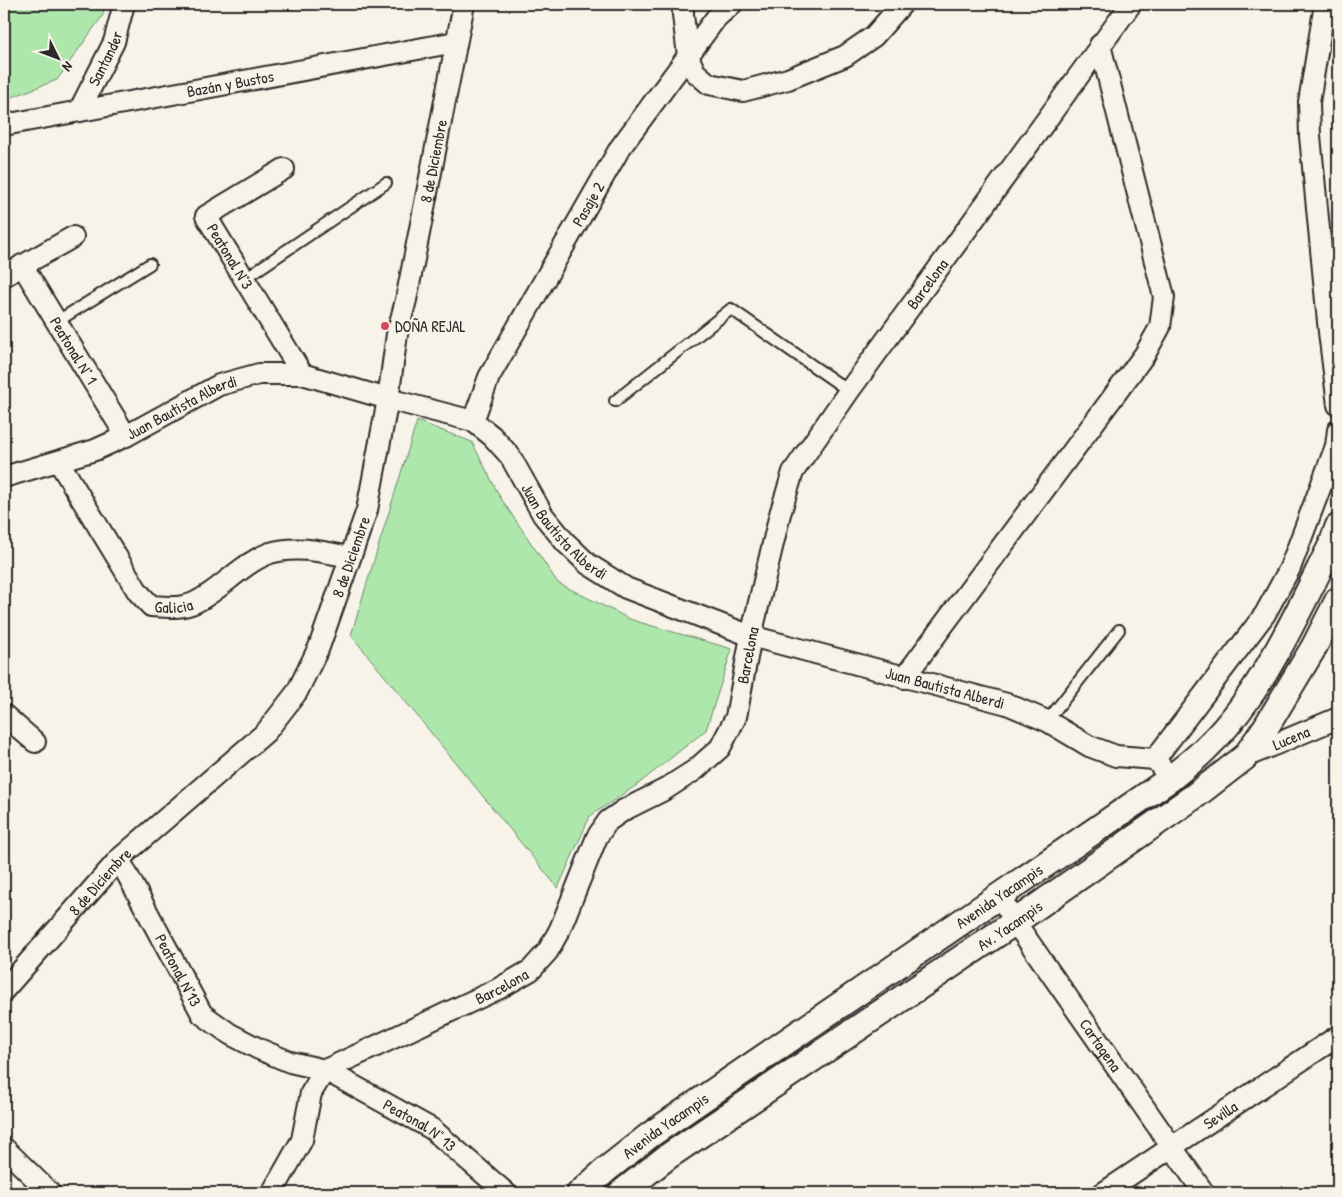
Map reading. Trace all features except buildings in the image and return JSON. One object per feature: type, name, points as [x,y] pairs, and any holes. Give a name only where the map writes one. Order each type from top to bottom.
[{"type":"street","name":"Santander","points":[[80,111],[114,42],[124,4]]},
{"type":"street","name":"8 de Diciembre","points":[[4,990],[119,859],[266,732],[297,692],[319,647],[367,510],[398,334],[464,4]]},
{"type":"street","points":[[683,4],[688,56],[695,72],[709,84],[743,91],[788,79],[845,56],[874,36],[902,4]]},
{"type":"street","name":"Pasaje 2","points":[[473,421],[489,377],[620,148],[716,18],[732,4]]},
{"type":"street","name":"Barcelona","points":[[324,1070],[498,989],[531,970],[548,951],[560,929],[597,837],[608,821],[624,810],[664,790],[695,770],[720,748],[736,716],[751,636],[780,514],[793,472],[1131,4]]},
{"type":"street","points":[[1325,4],[1310,93],[1309,111],[1328,323],[1338,405]]},
{"type":"street","name":"Bazán y Bustos","points":[[4,125],[456,42]]},
{"type":"street","points":[[904,678],[1146,354],[1160,327],[1164,297],[1100,45]]},
{"type":"street","name":"Peatonal N°3","points":[[284,169],[206,216],[302,374]]},
{"type":"street","points":[[4,276],[73,237]]},
{"type":"street","name":"Peatonal N° 1","points":[[22,265],[126,436]]},
{"type":"street","name":"Juan Bautista Alberdi","points":[[4,477],[95,450],[126,436],[219,385],[259,374],[302,374],[473,421],[492,436],[510,456],[543,515],[565,542],[588,564],[626,588],[751,636],[1007,704],[1047,721],[1089,746],[1116,756],[1155,759]]},
{"type":"street","points":[[1170,779],[1155,759],[1266,614],[1290,568],[1336,446],[1338,430]]},
{"type":"street","name":"Galicia","points":[[59,462],[138,592],[151,606],[173,608],[196,602],[250,564],[269,554],[286,550],[309,550],[350,557]]},
{"type":"street","name":"Avenida Yacampis","points":[[580,1193],[650,1135],[1170,779],[1209,746],[1243,704],[1276,654],[1332,544],[1338,527]]},
{"type":"street","name":"Av. Yacampis","points":[[632,1190],[667,1157],[1015,922],[1196,795],[1245,756],[1276,711],[1338,600]]},
{"type":"street","points":[[4,715],[35,742]]},
{"type":"street","name":"Lucena","points":[[1245,756],[1338,718]]},
{"type":"street","name":"Peatonal N°13","points":[[119,859],[202,1014],[230,1034],[259,1049],[290,1062],[324,1070]]},
{"type":"street","name":"Cartagena","points":[[1000,896],[1015,922],[1204,1193]]},
{"type":"street","name":"Sevilla","points":[[1103,1193],[1338,1036]]},
{"type":"street","points":[[272,1193],[302,1140],[311,1093],[324,1070]]},
{"type":"street","name":"Peatonal N° 13","points":[[324,1070],[432,1129],[506,1193]]},
{"type":"street","points":[[4,1148],[50,1193]]},
{"type":"street","points":[[615,1163],[632,1190]]},
{"type":"lane","points":[[244,279],[386,183]]},
{"type":"lane","points":[[56,322],[150,264]]},
{"type":"lane","points":[[615,401],[731,309],[850,391]]},
{"type":"lane","points":[[1047,721],[1119,630]]},
{"type":"green space","points":[[4,4],[104,4],[103,15],[57,80],[4,100]]},
{"type":"green space","points":[[417,421],[472,442],[500,497],[558,583],[632,620],[732,649],[706,730],[637,785],[590,816],[558,888],[351,635]]},
{"type":"place","name":"DOÑA REJAL","points":[[385,326]]}]
